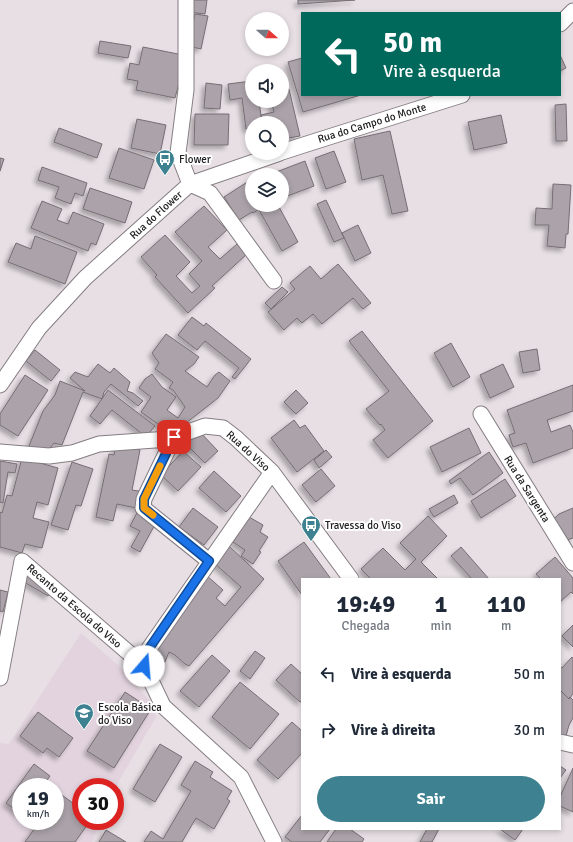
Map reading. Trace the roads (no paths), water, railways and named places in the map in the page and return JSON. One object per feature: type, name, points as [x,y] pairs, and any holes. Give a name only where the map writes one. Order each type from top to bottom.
[{"type":"street","name":"Rua do Flower","points":[[0,385],[39,328],[85,278],[190,184],[178,153],[186,90],[186,0]]},
{"type":"street","points":[[561,23],[573,11]]},
{"type":"street","name":"Rua do Campo do Monte","points":[[289,150],[459,96]]},
{"type":"street","name":"Rua do Campo do Monte","points":[[190,184],[260,160]]},
{"type":"street","points":[[190,184],[210,193],[274,281]]},
{"type":"street","name":"Rua da Sargenta","points":[[481,414],[573,563]]},
{"type":"street","name":"Rua do Viso","points":[[0,452],[49,456],[72,453],[99,444],[169,439],[204,426],[223,428],[236,438],[272,472],[350,578]]},
{"type":"street","points":[[174,437],[144,499],[144,508],[209,561]]},
{"type":"street","points":[[272,472],[148,650],[144,666],[163,706],[241,777],[274,842]]},
{"type":"street","name":"Recanto da Escola do Viso","points":[[0,678],[22,561],[144,666]]},
{"type":"street","points":[[561,742],[573,745]]},
{"type":"place","name":"Flower","points":[[165,176]]},
{"type":"place","name":"Travessa do Viso","points":[[311,542]]},
{"type":"place","name":"Escola Básica do Viso","points":[[84,730]]}]
